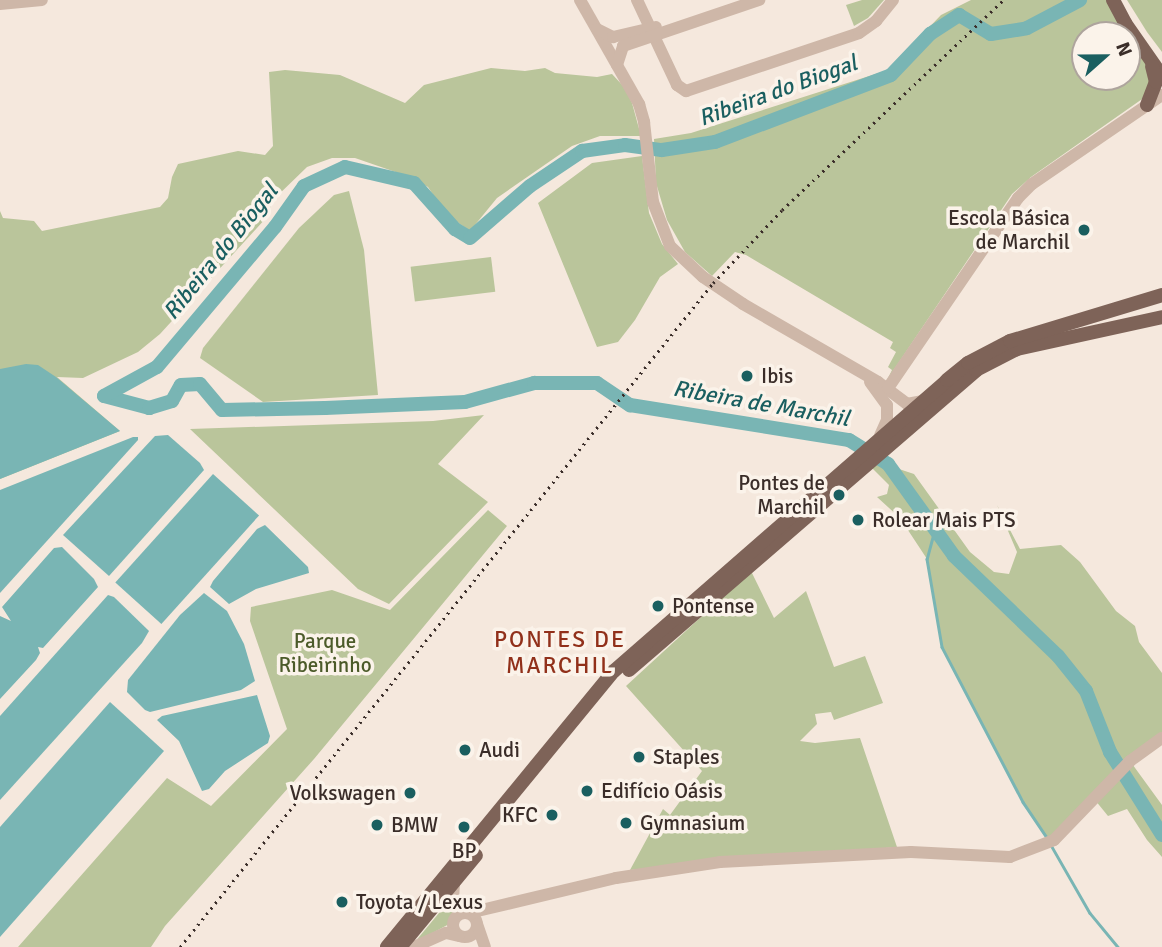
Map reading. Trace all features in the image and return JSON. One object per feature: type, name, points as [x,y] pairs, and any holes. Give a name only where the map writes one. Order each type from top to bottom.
[{"type":"main road","points":[[1114,0],[1158,60],[1156,82],[1147,106]]},
{"type":"main road","points":[[1122,0],[1158,60],[1162,76]]},
{"type":"main road","points":[[879,445],[922,401],[968,363],[990,350],[1029,334],[1162,297]]},
{"type":"main road","points":[[387,947],[614,671],[859,461],[995,359],[1036,344],[1162,318]]},
{"type":"main road","points":[[400,947],[580,723],[619,679],[859,461]]},
{"type":"street","points":[[2,2],[42,0]]},
{"type":"street","points":[[580,0],[596,29],[614,48]]},
{"type":"street","points":[[614,48],[736,0]]},
{"type":"street","points":[[649,35],[758,0]]},
{"type":"street","points":[[640,6],[649,35],[677,85],[686,91],[859,33],[876,21],[893,0]]},
{"type":"street","points":[[596,29],[613,37],[614,48],[639,104],[647,139],[653,202],[670,246],[682,260],[743,304],[892,391],[907,404],[922,401]]},
{"type":"street","points":[[892,391],[1000,220],[1025,191],[1162,95]]},
{"type":"street","points":[[850,367],[876,387],[887,405],[887,420],[879,445]]},
{"type":"street","points":[[478,947],[454,931],[452,922],[457,915],[474,915],[616,878],[720,862],[911,852],[1010,857],[1054,840],[1130,761],[1162,738]]},
{"type":"street","points":[[454,882],[453,899],[474,915],[485,947]]},
{"type":"street","points":[[414,947],[446,933],[461,937],[475,932],[474,915]]},
{"type":"green space","points":[[862,0],[884,0],[868,18],[854,26],[846,5]]},
{"type":"green space","points":[[971,0],[1108,0],[1121,21],[1071,21],[1071,91],[1141,91],[1141,54],[1148,65],[1151,86],[1145,97],[1031,177],[1012,194],[887,380],[892,370],[888,367],[896,352],[890,348],[893,342],[746,255],[735,252],[712,276],[685,252],[667,220],[656,183],[654,139],[691,133],[888,70],[941,15]]},
{"type":"green space","points":[[1127,0],[1162,0],[1162,52],[1147,32]]},
{"type":"green space","points":[[491,68],[525,71],[545,68],[555,73],[597,77],[612,74],[625,88],[641,136],[600,136],[572,146],[497,198],[470,231],[446,214],[428,187],[410,177],[355,158],[332,158],[307,167],[273,200],[266,218],[160,334],[138,352],[83,378],[57,377],[120,431],[0,479],[0,211],[3,218],[34,221],[42,231],[160,207],[168,198],[178,164],[238,151],[265,155],[273,146],[269,72],[285,70],[340,75],[405,103],[424,85]]},
{"type":"green space","points":[[642,156],[649,213],[662,244],[678,264],[660,277],[635,320],[618,342],[597,347],[538,203],[592,163]]},
{"type":"green space","points":[[349,191],[364,250],[378,395],[263,402],[200,358],[203,348],[299,228],[334,195]]},
{"type":"green space","points":[[491,257],[495,292],[415,302],[411,267]]},
{"type":"green space","points":[[484,415],[438,464],[488,502],[389,604],[358,589],[190,429],[433,421]]},
{"type":"green space","points":[[885,456],[899,469],[914,474],[970,552],[994,572],[1009,574],[1017,552],[997,505],[1020,549],[1061,545],[1080,562],[1116,611],[1135,626],[1139,642],[1162,673],[1162,732],[1130,761],[1162,805],[1162,857],[1147,840],[1127,809],[1108,816],[1095,800],[1049,842],[1023,802],[942,647],[927,559],[900,518],[877,497],[887,494],[889,485],[871,467]]},
{"type":"green space","name":"Parque Ribeirinho","points":[[488,510],[507,526],[314,759],[165,926],[151,947],[18,947],[167,778],[211,806],[287,729],[250,621],[251,607],[332,590],[390,610]]},
{"type":"green space","points":[[751,571],[774,618],[806,591],[834,667],[865,656],[883,703],[834,720],[831,712],[815,714],[817,724],[800,741],[815,743],[860,738],[897,847],[630,870],[663,809],[670,815],[702,771],[626,686]]},
{"type":"green space","points":[[449,901],[457,913],[451,923],[414,943]]},
{"type":"water","points":[[26,364],[38,365],[56,377],[120,431],[0,479],[0,369]]},
{"type":"water","points":[[168,435],[200,463],[204,470],[109,576],[63,535],[155,436]]},
{"type":"water","points":[[138,437],[138,440],[0,593],[0,490]]},
{"type":"water","points":[[213,474],[259,515],[161,624],[115,582]]},
{"type":"water","points":[[265,525],[308,567],[309,573],[256,589],[229,604],[210,587],[257,529]]},
{"type":"water","points":[[62,547],[94,579],[98,587],[43,648],[38,647],[40,653],[36,660],[0,699],[0,616],[11,621],[2,607],[54,548]]},
{"type":"water","points":[[204,593],[227,611],[244,644],[255,681],[241,690],[150,712],[145,710],[127,692],[128,680],[180,615]]},
{"type":"water","points":[[108,595],[114,597],[149,631],[142,643],[0,800],[0,716]]},
{"type":"water","points":[[257,695],[270,736],[268,743],[225,771],[209,789],[202,791],[179,741],[157,720],[162,716]]},
{"type":"water","points":[[110,702],[164,751],[0,937],[0,827]]},
{"type":"waterway","name":"Ribeira do Biogal","points":[[104,396],[157,367],[275,227],[304,186],[345,167],[414,183],[455,229],[470,238],[530,186],[582,151],[625,145],[662,150],[715,142],[891,75],[930,34],[959,15],[991,34],[1027,28],[1080,0]]},
{"type":"waterway","name":"Ribeira de Marchil","points":[[104,396],[149,408],[172,401],[181,385],[200,384],[222,410],[325,408],[465,402],[534,383],[597,383],[630,405],[849,440],[888,464],[954,556],[1058,656],[1086,691],[1110,752],[1162,835]]},
{"type":"waterway","points":[[935,530],[927,559],[942,647],[1023,802],[1048,839]]},
{"type":"waterway","points":[[1051,845],[1090,913],[1118,947]]},
{"type":"railway","points":[[180,947],[713,283],[782,210],[1003,0]]},
{"type":"place","name":"Escola Básica de Marchil","points":[[1084,230]]},
{"type":"place","name":"Ibis","points":[[747,376]]},
{"type":"place","name":"Pontes de Marchil","points":[[839,495]]},
{"type":"place","name":"Rolear Mais PTS","points":[[858,520]]},
{"type":"place","name":"Pontense","points":[[658,606]]},
{"type":"place","name":"Audi","points":[[465,750]]},
{"type":"place","name":"Staples","points":[[639,757]]},
{"type":"place","name":"Edifício Oásis","points":[[587,791]]},
{"type":"place","name":"Volkswagen","points":[[410,793]]},
{"type":"place","name":"KFC","points":[[552,815]]},
{"type":"place","name":"Gymnasium","points":[[626,823]]},
{"type":"place","name":"BMW","points":[[377,825]]},
{"type":"place","name":"BP","points":[[464,827]]},
{"type":"place","name":"Toyota / Lexus","points":[[342,902]]},
{"type":"district","name":"PONTES DE MARCHIL","points":[[560,653]]}]
